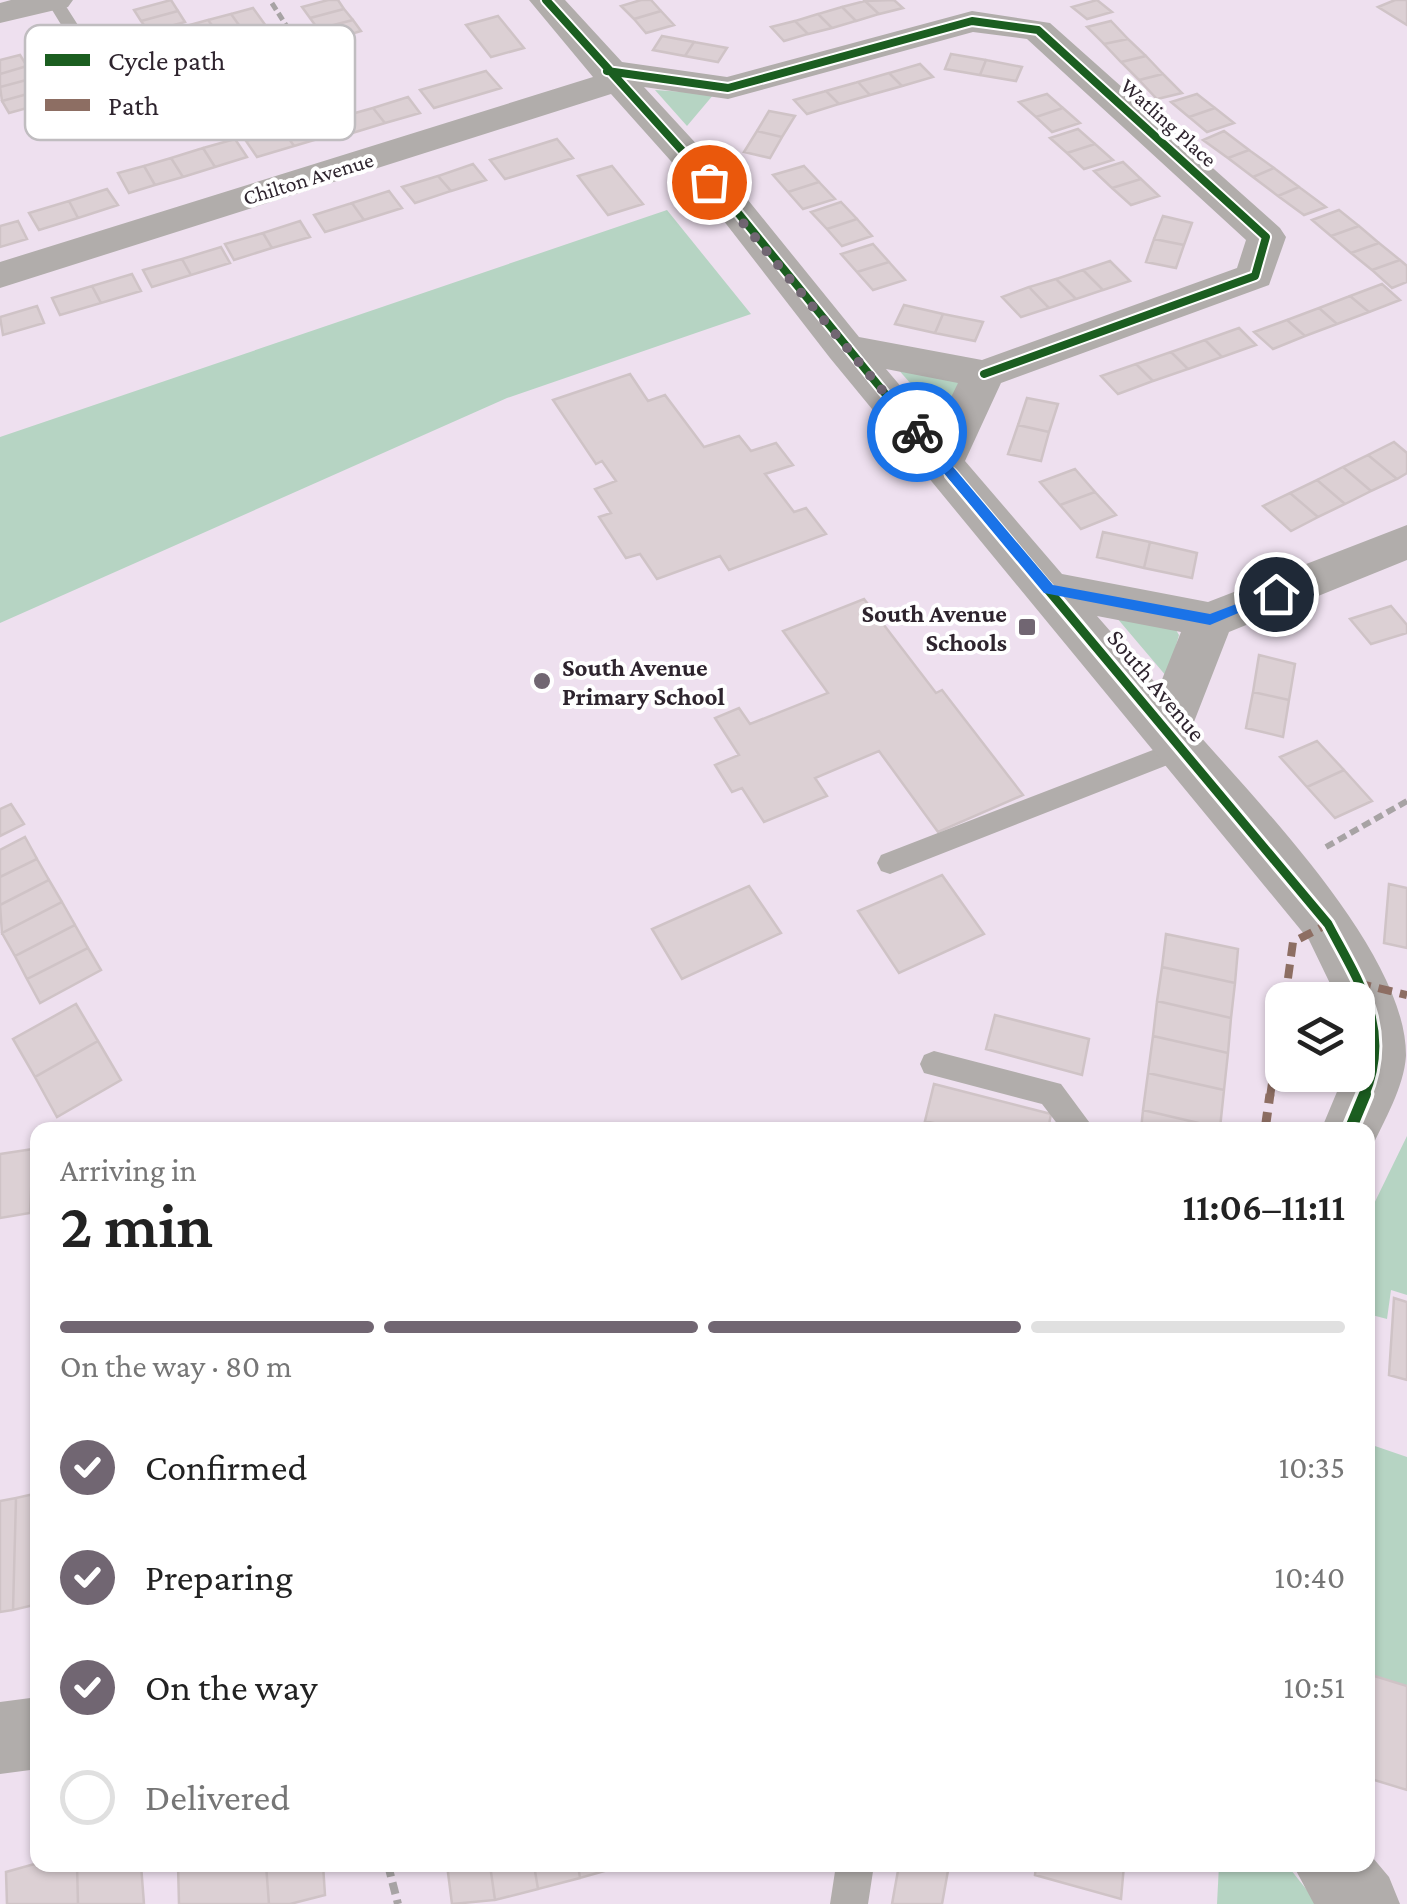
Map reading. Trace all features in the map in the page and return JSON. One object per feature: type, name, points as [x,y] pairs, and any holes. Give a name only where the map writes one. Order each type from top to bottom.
[{"type":"street","points":[[0,13],[55,0]]},
{"type":"street","name":"South Avenue","points":[[546,0],[612,76],[706,122],[734,208],[845,348],[1328,924],[1392,1061]]},
{"type":"street","name":"Watling Place","points":[[706,122],[972,21],[1038,30],[1266,237],[1255,276],[984,374]]},
{"type":"street","points":[[612,76],[706,122]]},
{"type":"street","name":"Chilton Avenue","points":[[0,275],[612,76]]},
{"type":"street","points":[[845,348],[984,374],[942,462]]},
{"type":"street","points":[[1210,620],[1407,542]]},
{"type":"street","name":"South Avenue","points":[[1049,589],[1210,620],[1175,738]]},
{"type":"street","points":[[1355,1122],[1392,1061]]},
{"type":"street","points":[[0,1738],[30,1733]]},
{"type":"street","points":[[1336,1872],[1362,1904]]},
{"type":"lane","points":[[55,0],[70,25]]},
{"type":"lane","points":[[890,862],[1175,738]]},
{"type":"lane","points":[[934,1064],[1050,1093],[1074,1122]]},
{"type":"lane","points":[[849,1904],[854,1872]]},
{"type":"path","points":[[270,0],[286,25]]},
{"type":"path","points":[[1286,870],[1407,801]]},
{"type":"path","points":[[390,1872],[398,1904]]},
{"type":"green space","points":[[655,90],[714,94],[687,126]]},
{"type":"green space","points":[[667,210],[751,314],[507,398],[0,623],[0,437]]},
{"type":"green space","points":[[896,367],[962,379],[941,418]]},
{"type":"green space","points":[[1111,611],[1176,630],[1179,635],[1167,677]]},
{"type":"green space","points":[[1407,1136],[1407,1295],[1391,1290],[1387,1319],[1375,1316],[1375,1202]]},
{"type":"green space","points":[[1375,1446],[1407,1457],[1407,1690],[1375,1682]]},
{"type":"green space","points":[[1219,1872],[1293,1872],[1318,1904],[1217,1904]]},
{"type":"building","points":[[171,0],[178,11],[141,21],[134,10]]},
{"type":"building","points":[[338,0],[344,9],[310,18],[302,7]]},
{"type":"building","points":[[651,0],[661,11],[634,19],[621,6]]},
{"type":"building","points":[[894,0],[903,8],[879,14],[865,1]]},
{"type":"building","points":[[1097,0],[1112,12],[1087,19],[1072,7]]},
{"type":"building","points":[[1407,0],[1407,25],[1378,7]]},
{"type":"building","points":[[865,1],[879,14],[856,21],[842,7]]},
{"type":"building","points":[[842,7],[856,21],[832,28],[818,14]]},
{"type":"building","points":[[253,8],[265,25],[239,25],[231,14]]},
{"type":"building","points":[[344,9],[353,20],[315,25],[310,18]]},
{"type":"building","points":[[178,11],[185,22],[144,25],[141,21]]},
{"type":"building","points":[[661,11],[674,25],[646,33],[634,19]]},
{"type":"building","points":[[231,14],[239,25],[212,25],[208,20]]},
{"type":"building","points":[[818,14],[832,28],[808,34],[795,21]]},
{"type":"building","points":[[498,16],[524,48],[491,57],[466,25]]},
{"type":"building","points":[[353,20],[361,31],[355,33],[355,25],[334,25]]},
{"type":"building","points":[[795,21],[808,34],[784,41],[771,27]]},
{"type":"building","points":[[1111,21],[1128,39],[1104,44],[1087,27]]},
{"type":"building","points":[[662,36],[694,42],[685,56],[653,50]]},
{"type":"building","points":[[1128,39],[1146,56],[1121,62],[1104,44]]},
{"type":"building","points":[[694,42],[727,48],[718,62],[685,56]]},
{"type":"building","points":[[951,54],[986,60],[980,75],[945,69]]},
{"type":"building","points":[[20,55],[25,67],[0,74],[0,60]]},
{"type":"building","points":[[1146,56],[1163,74],[1139,80],[1121,62]]},
{"type":"building","points":[[986,60],[1022,67],[1016,81],[980,75]]},
{"type":"building","points":[[920,64],[933,77],[902,86],[889,73]]},
{"type":"building","points":[[25,67],[25,80],[0,87],[0,74]]},
{"type":"building","points":[[486,71],[501,88],[434,108],[420,90]]},
{"type":"building","points":[[889,73],[902,86],[870,95],[858,82]]},
{"type":"building","points":[[1163,74],[1182,93],[1157,99],[1139,80]]},
{"type":"building","points":[[25,80],[25,95],[2,101],[0,87]]},
{"type":"building","points":[[858,82],[870,95],[839,104],[826,91]]},
{"type":"building","points":[[826,91],[839,104],[807,114],[794,100]]},
{"type":"building","points":[[1047,94],[1063,108],[1036,117],[1019,102]]},
{"type":"building","points":[[1197,94],[1215,108],[1189,117],[1171,102]]},
{"type":"building","points":[[25,95],[25,109],[9,113],[2,101]]},
{"type":"building","points":[[408,97],[420,113],[385,123],[373,108]]},
{"type":"building","points":[[373,108],[385,123],[355,132],[355,113]]},
{"type":"building","points":[[1063,108],[1080,123],[1052,132],[1036,117]]},
{"type":"building","points":[[1215,108],[1234,123],[1207,132],[1189,117]]},
{"type":"building","points":[[769,111],[795,116],[782,137],[757,131]]},
{"type":"building","points":[[1078,129],[1095,144],[1067,153],[1050,138]]},
{"type":"building","points":[[757,131],[782,137],[770,158],[744,152]]},
{"type":"building","points":[[1224,131],[1249,150],[1228,158],[1203,140]]},
{"type":"building","points":[[557,139],[573,158],[505,179],[490,160]]},
{"type":"building","points":[[236,140],[247,157],[215,167],[203,148]]},
{"type":"building","points":[[290,140],[314,140],[294,146]]},
{"type":"building","points":[[290,140],[294,146],[257,157],[246,141]]},
{"type":"building","points":[[1095,144],[1113,160],[1084,169],[1067,153]]},
{"type":"building","points":[[203,148],[215,167],[183,177],[171,158]]},
{"type":"building","points":[[1249,150],[1274,168],[1253,177],[1228,158]]},
{"type":"building","points":[[171,158],[183,177],[155,185],[144,166]]},
{"type":"building","points":[[1123,162],[1141,179],[1112,188],[1094,171]]},
{"type":"building","points":[[473,164],[486,180],[451,191],[438,176]]},
{"type":"building","points":[[144,166],[155,185],[129,193],[118,173]]},
{"type":"building","points":[[612,166],[643,204],[608,215],[578,176]]},
{"type":"building","points":[[804,166],[819,182],[788,192],[773,175]]},
{"type":"building","points":[[1274,168],[1299,187],[1278,196],[1253,177]]},
{"type":"building","points":[[438,176],[451,191],[415,203],[402,187]]},
{"type":"building","points":[[1141,179],[1159,196],[1131,205],[1112,188]]},
{"type":"building","points":[[819,182],[835,199],[803,209],[788,192]]},
{"type":"building","points":[[1299,187],[1326,207],[1304,215],[1278,196]]},
{"type":"building","points":[[107,189],[118,205],[78,218],[69,201]]},
{"type":"building","points":[[389,191],[402,208],[364,220],[352,203]]},
{"type":"building","points":[[69,201],[78,218],[39,230],[29,213]]},
{"type":"building","points":[[841,202],[857,219],[827,229],[811,212]]},
{"type":"building","points":[[352,203],[364,220],[325,232],[314,215]]},
{"type":"building","points":[[1339,210],[1359,226],[1331,236],[1312,220]]},
{"type":"building","points":[[1163,216],[1192,223],[1184,245],[1154,239]]},
{"type":"building","points":[[857,219],[872,236],[842,246],[827,229]]},
{"type":"building","points":[[18,221],[27,239],[0,247],[0,226]]},
{"type":"building","points":[[300,221],[310,237],[272,248],[263,233]]},
{"type":"building","points":[[1359,226],[1379,243],[1351,253],[1331,236]]},
{"type":"building","points":[[263,233],[272,248],[234,260],[225,244]]},
{"type":"building","points":[[1154,239],[1184,245],[1176,268],[1146,262]]},
{"type":"building","points":[[1379,243],[1400,260],[1372,270],[1351,253]]},
{"type":"building","points":[[873,244],[889,262],[857,272],[841,254]]},
{"type":"building","points":[[221,247],[230,263],[191,275],[182,259]]},
{"type":"building","points":[[182,259],[191,275],[152,287],[143,270]]},
{"type":"building","points":[[1400,260],[1407,266],[1407,282],[1392,288],[1372,270]]},
{"type":"building","points":[[1110,261],[1130,281],[1103,290],[1083,270]]},
{"type":"building","points":[[889,262],[905,280],[873,290],[857,272]]},
{"type":"building","points":[[1083,270],[1103,290],[1076,299],[1056,279]]},
{"type":"building","points":[[132,274],[141,291],[101,303],[92,286]]},
{"type":"building","points":[[1056,279],[1076,299],[1049,308],[1029,287]]},
{"type":"building","points":[[1382,284],[1400,300],[1369,312],[1350,296]]},
{"type":"building","points":[[92,286],[101,303],[60,315],[52,298]]},
{"type":"building","points":[[1029,287],[1049,308],[1021,317],[1002,297]]},
{"type":"building","points":[[1350,296],[1369,312],[1337,324],[1319,308]]},
{"type":"building","points":[[904,305],[943,314],[935,333],[895,324]]},
{"type":"building","points":[[37,306],[44,323],[3,335],[0,317]]},
{"type":"building","points":[[1319,308],[1337,324],[1305,336],[1287,320]]},
{"type":"building","points":[[943,314],[983,322],[975,341],[935,333]]},
{"type":"building","points":[[1287,320],[1305,336],[1273,349],[1254,332]]},
{"type":"building","points":[[1239,328],[1256,345],[1222,357],[1205,340]]},
{"type":"building","points":[[1205,340],[1222,357],[1188,369],[1171,352]]},
{"type":"building","points":[[1171,352],[1188,369],[1153,381],[1136,364]]},
{"type":"building","points":[[1136,364],[1153,381],[1118,394],[1101,376]]},
{"type":"building","points":[[630,374],[648,401],[665,395],[704,447],[739,436],[751,451],[776,443],[793,465],[765,474],[794,512],[806,508],[826,534],[729,570],[720,556],[657,579],[640,554],[626,558],[599,517],[611,513],[595,489],[616,481],[602,461],[596,464],[553,400]]},
{"type":"building","points":[[1027,398],[1058,404],[1049,432],[1018,425]]},
{"type":"building","points":[[1018,425],[1049,432],[1041,461],[1008,454]]},
{"type":"building","points":[[1394,442],[1407,453],[1407,473],[1397,479],[1368,455]]},
{"type":"building","points":[[1368,455],[1397,479],[1371,491],[1343,467]]},
{"type":"building","points":[[1343,467],[1371,491],[1345,504],[1317,480]]},
{"type":"building","points":[[1075,469],[1095,492],[1060,505],[1040,482]]},
{"type":"building","points":[[1317,480],[1345,504],[1318,517],[1290,493]]},
{"type":"building","points":[[1095,492],[1116,515],[1081,529],[1060,505]]},
{"type":"building","points":[[1290,493],[1318,517],[1291,531],[1263,506]]},
{"type":"building","points":[[1103,532],[1150,542],[1144,568],[1097,557]]},
{"type":"building","points":[[1150,542],[1197,553],[1192,578],[1144,568]]},
{"type":"building","points":[[864,599],[936,693],[942,690],[1023,795],[938,832],[879,751],[815,778],[827,796],[764,822],[742,788],[732,792],[715,765],[739,755],[715,718],[739,708],[750,724],[828,693],[783,631]]},
{"type":"building","points":[[1391,606],[1407,625],[1407,633],[1371,644],[1350,619]]},
{"type":"building","points":[[1259,655],[1295,664],[1289,700],[1253,692]]},
{"type":"building","points":[[1253,692],[1289,700],[1283,737],[1246,728]]},
{"type":"building","points":[[1317,741],[1344,770],[1307,787],[1280,757]]},
{"type":"building","points":[[1344,770],[1372,801],[1335,818],[1307,787]]},
{"type":"building","points":[[11,804],[24,824],[0,836],[0,809]]},
{"type":"building","points":[[25,837],[37,859],[0,877],[0,850]]},
{"type":"building","points":[[37,859],[49,880],[0,905],[0,877]]},
{"type":"building","points":[[942,875],[984,934],[899,973],[858,911]]},
{"type":"building","points":[[49,880],[62,902],[2,933],[0,905]]},
{"type":"building","points":[[1389,884],[1407,888],[1407,948],[1384,943]]},
{"type":"building","points":[[749,886],[781,933],[682,979],[652,929]]},
{"type":"building","points":[[62,902],[75,925],[15,956],[2,933]]},
{"type":"building","points":[[75,925],[88,948],[27,979],[15,956]]},
{"type":"building","points":[[1166,934],[1238,949],[1235,983],[1162,967]]},
{"type":"building","points":[[88,948],[101,970],[40,1003],[27,979]]},
{"type":"building","points":[[1162,967],[1235,983],[1231,1018],[1157,1001]]},
{"type":"building","points":[[1157,1001],[1231,1018],[1228,1053],[1153,1036]]},
{"type":"building","points":[[76,1004],[98,1041],[35,1077],[13,1039]]},
{"type":"building","points":[[995,1015],[1089,1039],[1082,1075],[986,1049]]},
{"type":"building","points":[[1153,1036],[1228,1053],[1224,1090],[1148,1073]]},
{"type":"building","points":[[98,1041],[121,1080],[57,1117],[35,1077]]},
{"type":"building","points":[[1148,1073],[1224,1090],[1221,1122],[1194,1122],[1143,1110]]},
{"type":"building","points":[[934,1084],[1051,1114],[1050,1122],[925,1121]]},
{"type":"building","points":[[1143,1110],[1194,1122],[1142,1122]]},
{"type":"building","points":[[30,1149],[30,1213],[0,1218],[0,1154]]},
{"type":"building","points":[[1394,1298],[1407,1302],[1407,1380],[1389,1375]]},
{"type":"building","points":[[30,1495],[30,1606],[13,1610],[16,1498]]},
{"type":"building","points":[[16,1498],[13,1610],[0,1612],[0,1501]]},
{"type":"building","points":[[1375,1676],[1407,1686],[1407,1790],[1375,1780]]},
{"type":"building","points":[[30,1865],[30,1872],[77,1872],[78,1904],[7,1904],[6,1872]]},
{"type":"building","points":[[77,1872],[142,1872],[144,1904],[78,1904]]},
{"type":"building","points":[[178,1872],[267,1872],[269,1904],[179,1904]]},
{"type":"building","points":[[267,1872],[323,1872],[325,1895],[290,1904],[269,1904]]},
{"type":"building","points":[[448,1872],[491,1872],[495,1900],[452,1904]]},
{"type":"building","points":[[491,1872],[535,1872],[538,1889],[495,1900]]},
{"type":"building","points":[[535,1872],[579,1872],[580,1878],[538,1889]]},
{"type":"building","points":[[579,1872],[601,1872],[580,1878]]},
{"type":"building","points":[[898,1872],[948,1872],[942,1904],[892,1904]]},
{"type":"building","points":[[1123,1872],[1121,1899],[1035,1875]]},
{"type":"marked path","points":[[1287,982],[1293,942],[1328,924]]},
{"type":"marked path","points":[[1375,987],[1407,995]]},
{"type":"marked path","points":[[1266,1122],[1271,1092]]},
{"type":"cycle path","points":[[546,0],[734,208],[845,348],[1328,924],[1361,988],[1377,1039],[1373,1075],[1353,1122]]},
{"type":"cycle path","points":[[607,71],[728,88],[972,21],[1038,30],[1266,237],[1255,276],[984,374]]},
{"type":"way so far","points":[[709,182],[917,432]]},
{"type":"place","name":"South Avenue Schools","points":[[1027,627]]},
{"type":"place","name":"South Avenue Primary School","points":[[542,681]]},
{"type":"route","points":[[917,432],[1049,589],[1210,620],[1276,594]]}]
